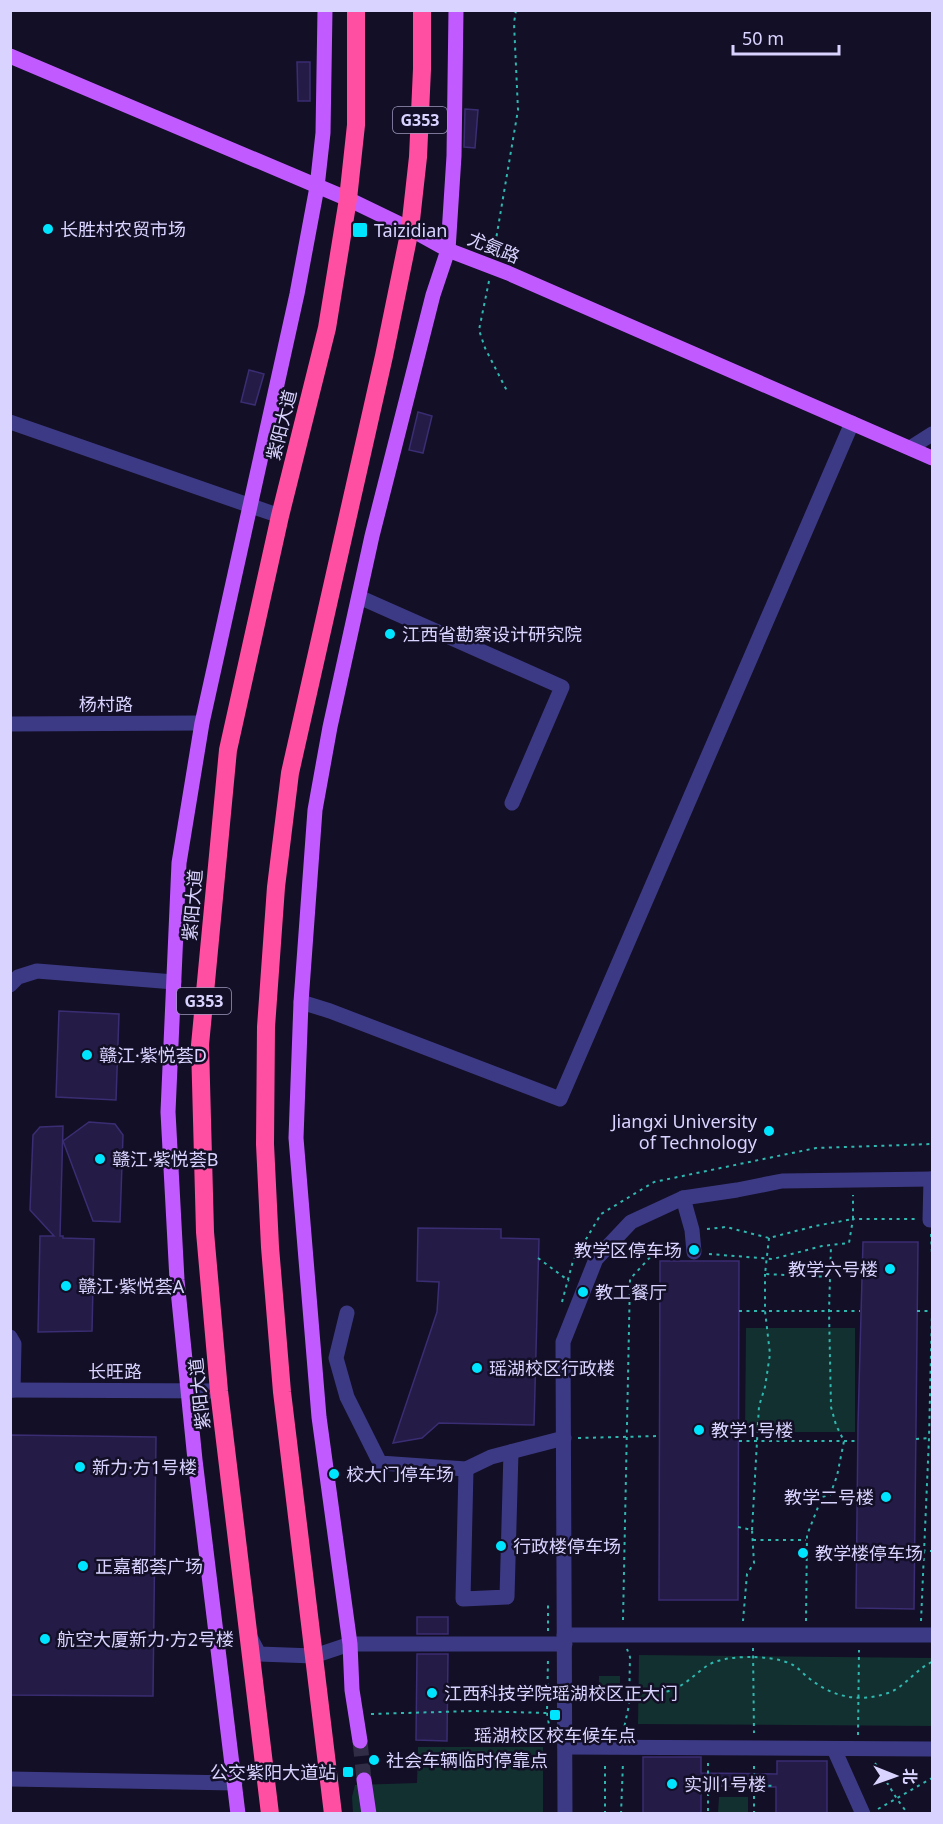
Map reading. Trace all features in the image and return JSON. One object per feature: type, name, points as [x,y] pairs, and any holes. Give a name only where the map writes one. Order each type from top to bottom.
[{"type":"highway","name":"紫阳大道","points":[[270,1814],[219,1391],[205,1233],[200,1045],[228,750],[280,516],[327,328],[348,199],[356,125],[356,10]]},
{"type":"highway","name":"G353","points":[[333,1814],[282,1392],[270,1247],[265,1144],[266,1027],[276,888],[290,773],[384,356],[410,229],[418,157],[422,10]]},
{"type":"main road","points":[[238,1814],[177,1280],[168,1112],[179,863],[202,723],[297,294],[317,187],[323,133],[325,10]]},
{"type":"main road","points":[[360,1741],[352,1690],[350,1644],[319,1416],[296,1138],[301,1002],[315,810],[330,727],[359,597],[433,295],[448,250],[454,156],[456,10]]},
{"type":"main road","name":"尤氨路","points":[[10,56],[348,199],[448,250],[933,458]]},
{"type":"main road","points":[[364,1780],[369,1814]]},
{"type":"street","points":[[10,422],[280,516]]},
{"type":"street","points":[[301,1002],[560,1099],[852,423]]},
{"type":"street","points":[[910,448],[933,434]]},
{"type":"street","points":[[359,597],[562,687],[512,803]]},
{"type":"street","name":"杨村路","points":[[10,724],[202,723]]},
{"type":"street","points":[[10,985],[18,977],[37,971],[174,982]]},
{"type":"street","points":[[565,1814],[563,1342],[596,1259],[631,1222],[683,1198],[782,1181],[932,1179],[930,1220]]},
{"type":"street","points":[[683,1198],[692,1230],[694,1252]]},
{"type":"street","points":[[347,1313],[336,1358],[347,1397],[380,1463],[466,1469],[491,1457],[564,1438]]},
{"type":"street","points":[[10,1337],[14,1344],[12,1390]]},
{"type":"street","name":"长旺路","points":[[12,1390],[219,1391]]},
{"type":"street","points":[[466,1469],[463,1599],[507,1598],[511,1452]]},
{"type":"street","points":[[249,1635],[259,1654],[314,1656],[350,1644],[548,1643],[623,1635],[927,1635]]},
{"type":"street","points":[[565,1747],[933,1749]]},
{"type":"street","points":[[834,1749],[871,1811]]},
{"type":"street","points":[[10,1779],[235,1783]]},
{"type":"path","points":[[507,391],[485,348],[479,330],[518,110],[514,23],[516,10]]},
{"type":"path","points":[[560,1310],[573,1261],[602,1215],[654,1182],[816,1148],[933,1144]]},
{"type":"path","points":[[621,1814],[624,1726],[629,1705],[630,1657],[623,1635],[630,1279],[652,1254],[694,1252],[773,1259],[849,1243],[853,1219],[854,1180]]},
{"type":"path","points":[[692,1230],[726,1227],[769,1238],[853,1219],[930,1220],[933,1254]]},
{"type":"path","points":[[754,1814],[753,1657],[747,1635],[747,1574],[754,1563],[752,1530],[756,1441],[759,1406],[765,1387],[770,1354],[765,1311],[765,1274],[769,1238]]},
{"type":"path","points":[[806,1635],[806,1540],[822,1497],[830,1495],[837,1476],[844,1441],[831,1407],[829,1311],[831,1245]]},
{"type":"path","points":[[538,1258],[583,1292]]},
{"type":"path","points":[[765,1274],[830,1277]]},
{"type":"path","points":[[739,1311],[860,1311]]},
{"type":"path","points":[[917,1311],[932,1311],[931,1438],[923,1551],[927,1635]]},
{"type":"path","points":[[564,1438],[659,1436]]},
{"type":"path","points":[[916,1438],[931,1438]]},
{"type":"path","points":[[739,1441],[858,1441]]},
{"type":"path","points":[[738,1527],[752,1530]]},
{"type":"path","points":[[753,1540],[806,1540]]},
{"type":"path","points":[[915,1550],[933,1551]]},
{"type":"path","points":[[356,1715],[547,1713],[548,1600]]},
{"type":"path","points":[[859,1636],[862,1749],[908,1814]]},
{"type":"path","points":[[629,1692],[672,1691],[691,1680],[705,1666],[719,1660],[753,1657],[776,1659],[794,1665],[825,1690],[842,1697],[859,1697],[888,1693],[909,1680],[923,1666],[933,1662]]},
{"type":"path","points":[[605,1747],[605,1814]]},
{"type":"path","points":[[708,1748],[708,1814]]},
{"type":"path","points":[[871,1811],[933,1778]]},
{"type":"path","points":[[701,1782],[777,1786]]},
{"type":"green space","points":[[746,1328],[855,1328],[855,1432],[745,1432]]},
{"type":"green space","points":[[639,1655],[932,1658],[932,1726],[638,1724]]},
{"type":"green space","points":[[599,1676],[620,1676],[620,1695],[599,1695]]},
{"type":"green space","points":[[418,1747],[543,1747],[543,1813],[353,1813],[352,1797],[355,1785],[417,1783]]},
{"type":"green space","points":[[719,1797],[748,1797],[748,1813],[718,1813]]},
{"type":"building","points":[[297,62],[310,62],[310,101],[298,101]]},
{"type":"building","points":[[465,109],[478,110],[475,148],[464,147]]},
{"type":"building","points":[[249,370],[264,374],[255,405],[241,402]]},
{"type":"building","points":[[418,412],[432,416],[423,453],[409,450]]},
{"type":"building","name":"赣江·紫悦荟D","points":[[59,1011],[119,1014],[116,1100],[56,1097]]},
{"type":"building","name":"赣江·紫悦荟B","points":[[89,1122],[115,1124],[123,1135],[120,1222],[93,1221],[63,1141]]},
{"type":"building","points":[[63,1126],[60,1236],[94,1239],[92,1331],[38,1332],[40,1236],[54,1236],[30,1210],[33,1135],[40,1127]]},
{"type":"building","name":"瑶湖校区行政楼","points":[[418,1228],[501,1229],[501,1238],[539,1239],[534,1425],[439,1423],[422,1438],[393,1443],[437,1312],[439,1282],[417,1281]]},
{"type":"building","name":"教学二号楼","points":[[863,1242],[918,1242],[914,1609],[856,1608]]},
{"type":"building","name":"教学1号楼","points":[[660,1261],[739,1261],[738,1600],[659,1600]]},
{"type":"building","name":"正嘉都荟广场","points":[[10,1435],[156,1437],[153,1696],[10,1695]]},
{"type":"building","points":[[417,1617],[448,1617],[448,1634],[417,1634]]},
{"type":"building","name":"江西科技学院瑶湖校区正大门","points":[[417,1654],[448,1654],[447,1741],[416,1740]]},
{"type":"building","points":[[643,1757],[701,1757],[701,1773],[777,1774],[777,1761],[827,1761],[827,1814],[776,1814],[776,1787],[701,1786],[701,1814],[643,1814]]},
{"type":"tunnel","points":[[360,1741],[364,1780]]},
{"type":"place","name":"长胜村农贸市场","points":[[48,229]]},
{"type":"place","name":"Taizidian","points":[[360,230]]},
{"type":"place","name":"江西省勘察设计研究院","points":[[390,634]]},
{"type":"place","name":"赣江·紫悦荟D","points":[[87,1055]]},
{"type":"place","name":"Jiangxi University of Technology","points":[[769,1131]]},
{"type":"place","name":"赣江·紫悦荟B","points":[[100,1159]]},
{"type":"place","name":"教学区停车场","points":[[694,1250]]},
{"type":"place","name":"教学六号楼","points":[[890,1269]]},
{"type":"place","name":"赣江·紫悦荟A","points":[[66,1286]]},
{"type":"place","name":"教工餐厅","points":[[583,1292]]},
{"type":"place","name":"瑶湖校区行政楼","points":[[477,1368]]},
{"type":"place","name":"教学1号楼","points":[[699,1430]]},
{"type":"place","name":"新力·方1号楼","points":[[80,1467]]},
{"type":"place","name":"校大门停车场","points":[[334,1474]]},
{"type":"place","name":"教学二号楼","points":[[886,1497]]},
{"type":"place","name":"行政楼停车场","points":[[501,1546]]},
{"type":"place","name":"教学楼停车场","points":[[803,1553]]},
{"type":"place","name":"正嘉都荟广场","points":[[83,1566]]},
{"type":"place","name":"航空大厦新力·方2号楼","points":[[45,1639]]},
{"type":"place","name":"江西科技学院瑶湖校区正大门","points":[[432,1693]]},
{"type":"place","name":"瑶湖校区校车候车点","points":[[555,1715]]},
{"type":"place","name":"社会车辆临时停靠点","points":[[374,1760]]},
{"type":"place","name":"公交紫阳大道站","points":[[348,1772]]},
{"type":"place","name":"实训1号楼","points":[[672,1784]]}]
